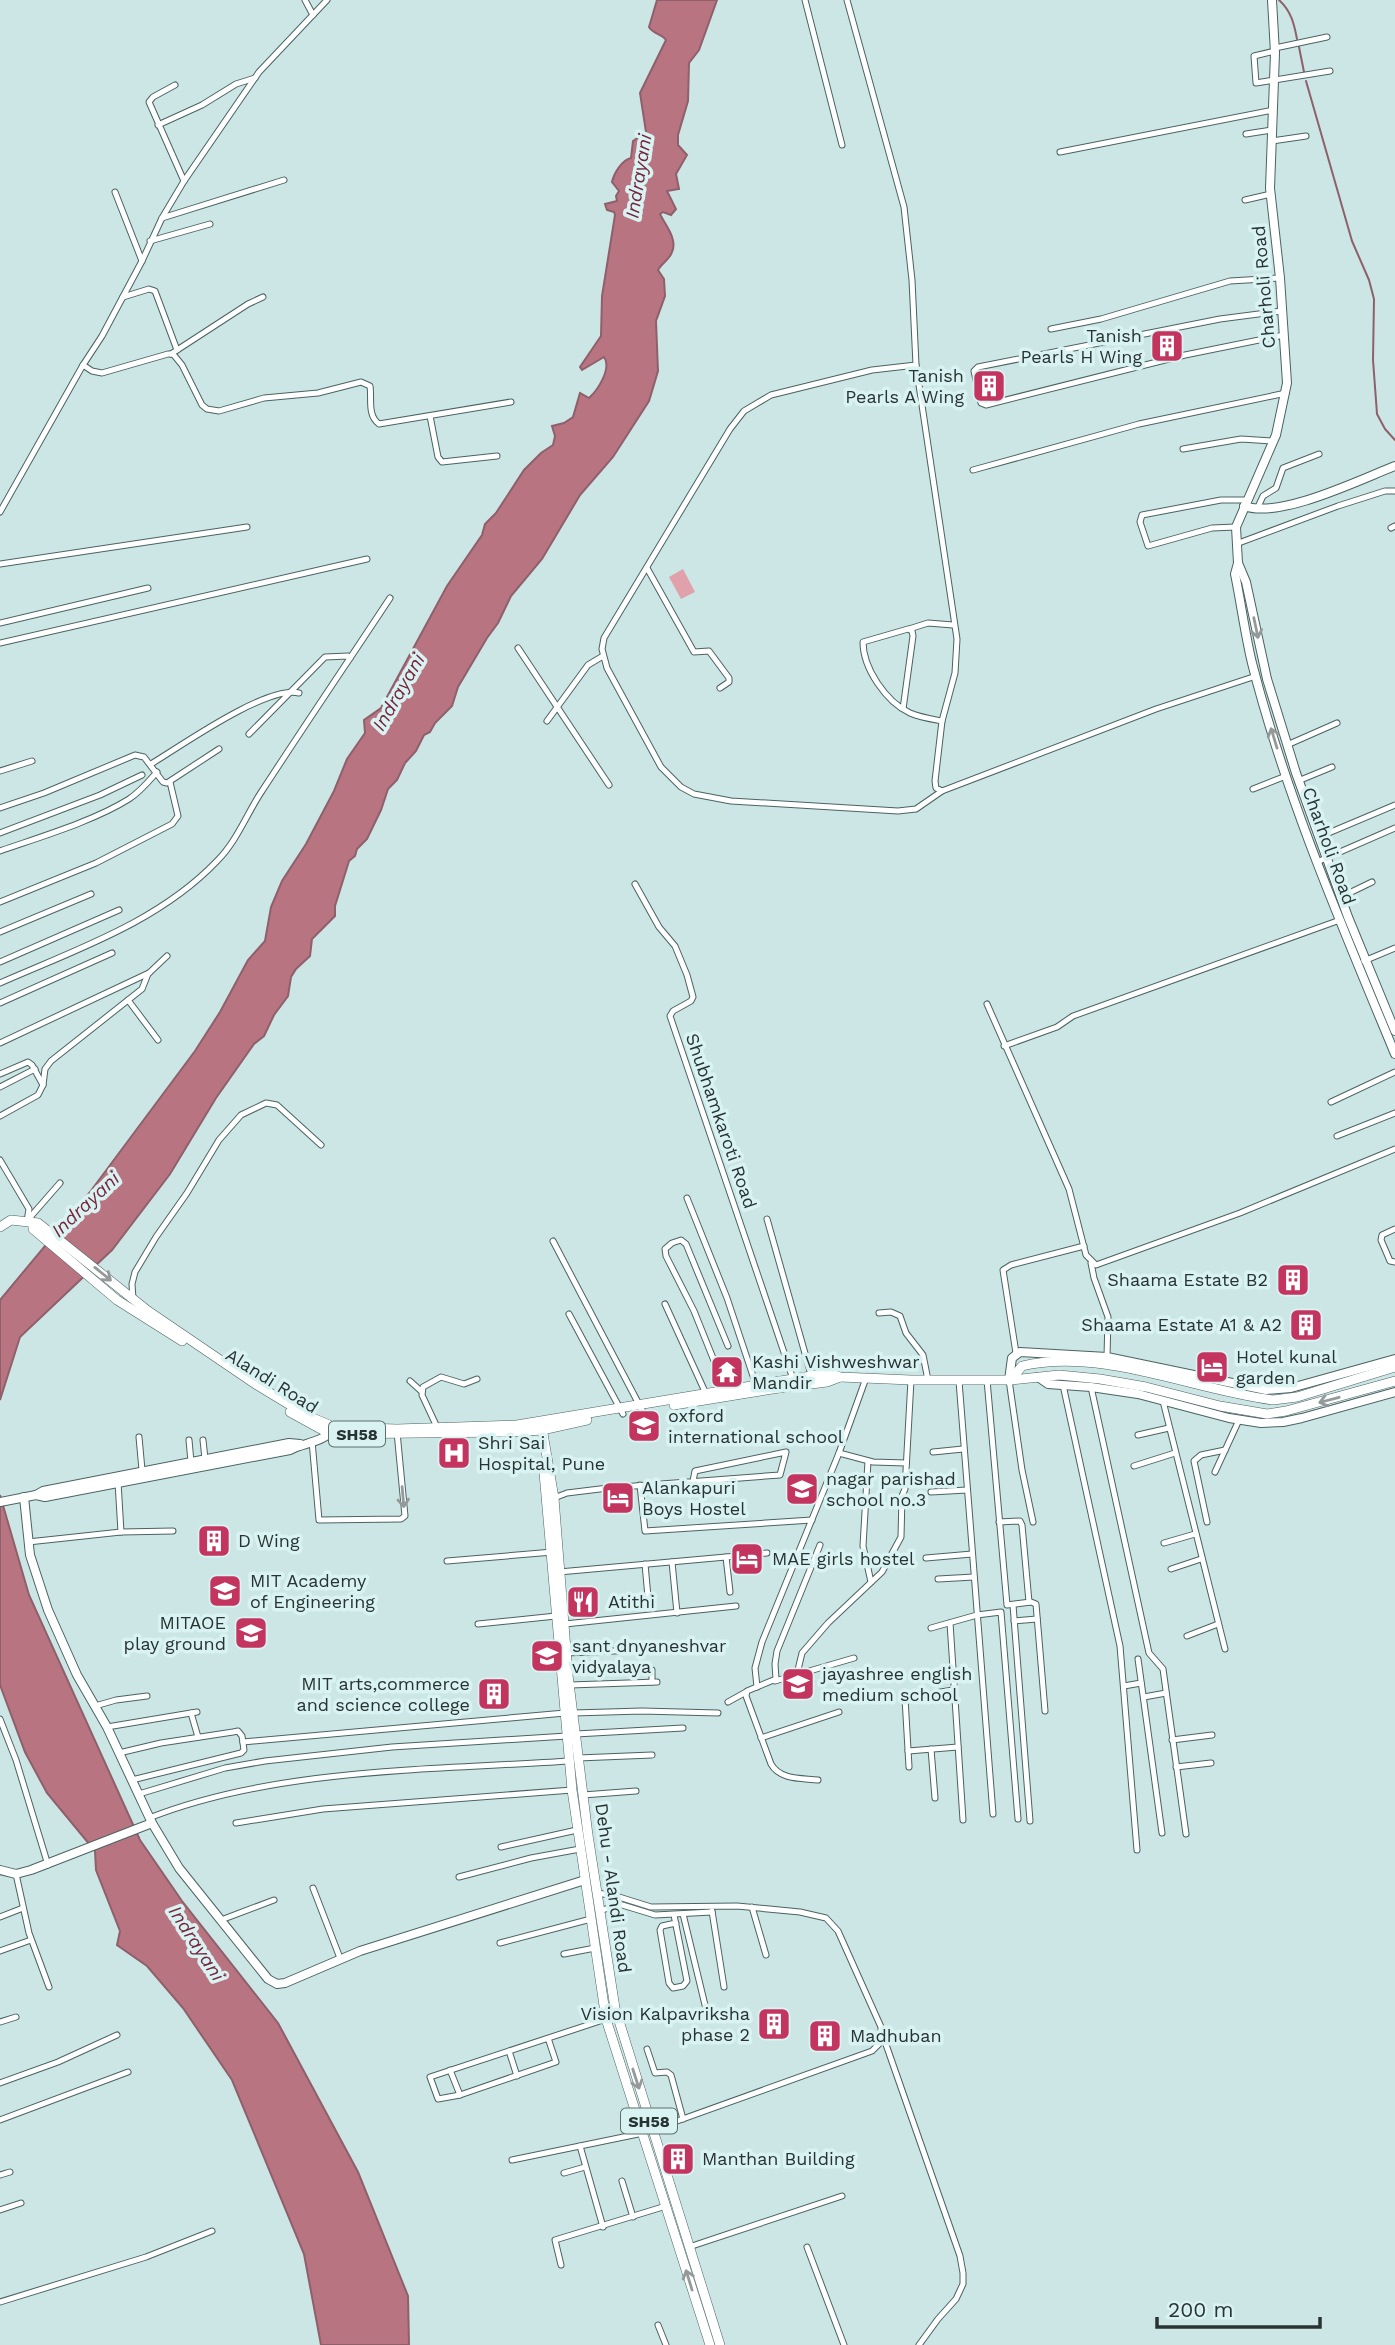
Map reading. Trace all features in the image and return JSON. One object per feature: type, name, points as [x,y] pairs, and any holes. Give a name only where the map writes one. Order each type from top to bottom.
[{"type":"main road","points":[[0,1227],[12,1220],[34,1225]]},
{"type":"main road","name":"Alandi Road","points":[[34,1225],[123,1291],[150,1316]]},
{"type":"main road","name":"Alandi Road","points":[[34,1225],[117,1300],[150,1316],[251,1384],[332,1430],[397,1432],[539,1427]]},
{"type":"main road","points":[[1010,1380],[1021,1366],[1060,1361],[1162,1372],[1214,1383],[1258,1398],[1285,1398],[1297,1397],[1395,1367]]},
{"type":"main road","points":[[539,1427],[812,1380],[829,1373],[840,1377],[911,1380],[1010,1380],[1059,1376],[1100,1379],[1267,1414],[1395,1381]]},
{"type":"main road","name":"Alandi Road","points":[[332,1430],[354,1427],[397,1432]]},
{"type":"main road","name":"SH58","points":[[397,1432],[437,1427],[539,1427]]},
{"type":"main road","name":"Dehu - Alandi Road","points":[[539,1427],[554,1498],[556,1616],[570,1685],[569,1713]]},
{"type":"main road","name":"Dehu - Alandi Road","points":[[539,1427],[555,1552]]},
{"type":"main road","name":"Dehu - Alandi Road","points":[[556,1572],[565,1624],[563,1653],[574,1760],[583,1795],[592,1893],[591,1919],[606,2018],[689,2247],[720,2345]]},
{"type":"main road","name":"Dehu - Alandi Road","points":[[574,1760],[572,1790],[585,1880],[600,1911],[616,2013],[666,2206],[710,2345]]},
{"type":"street","points":[[305,0],[313,15]]},
{"type":"street","points":[[0,512],[102,336],[162,218],[184,181],[255,78],[327,0]]},
{"type":"street","points":[[805,0],[842,145]]},
{"type":"street","points":[[847,0],[904,207],[912,279],[916,365],[957,639],[955,673],[942,721],[935,785],[942,791]]},
{"type":"street","name":"Charholi Road","points":[[1272,0],[1275,49],[1271,194],[1280,278],[1286,393],[1273,441],[1236,527],[1238,563],[1246,582],[1266,673],[1298,781],[1395,1054]]},
{"type":"street","points":[[1327,37],[1257,55],[1254,60],[1256,83],[1330,71]]},
{"type":"street","points":[[158,125],[202,105],[236,84],[255,78]]},
{"type":"street","points":[[175,85],[150,100],[150,105],[184,181]]},
{"type":"street","points":[[1060,152],[1273,110]]},
{"type":"street","points":[[1245,134],[1272,130]]},
{"type":"street","points":[[1272,141],[1306,136]]},
{"type":"street","points":[[162,218],[284,180]]},
{"type":"street","points":[[115,192],[142,261]]},
{"type":"street","points":[[1245,200],[1271,194]]},
{"type":"street","points":[[150,241],[210,224]]},
{"type":"street","points":[[1051,329],[1101,319],[1230,281],[1280,278]]},
{"type":"street","points":[[122,297],[149,289],[155,291],[177,350]]},
{"type":"street","points":[[83,365],[102,373],[170,354],[263,297]]},
{"type":"street","points":[[1282,311],[1220,319],[978,368],[974,371],[981,403],[986,405],[1185,355],[1284,335]]},
{"type":"street","points":[[170,354],[182,365],[202,405],[211,410],[219,411],[264,398],[318,393],[361,382],[370,386],[371,413],[376,422],[384,424],[512,402]]},
{"type":"street","points":[[916,365],[872,370],[789,389],[771,395],[744,411],[730,429],[604,638],[602,649],[607,668],[662,767],[675,782],[694,794],[731,801],[898,811],[916,809],[942,791],[1156,709],[1266,673]]},
{"type":"street","points":[[973,470],[1139,424],[1286,393]]},
{"type":"street","points":[[430,416],[438,457],[442,462],[497,456]]},
{"type":"street","points":[[1183,449],[1241,439],[1273,441]]},
{"type":"street","points":[[1257,509],[1263,496],[1276,488],[1283,468],[1319,454]]},
{"type":"street","points":[[1236,527],[1212,528],[1148,546],[1140,522],[1142,515],[1221,500],[1245,503],[1257,509],[1272,509],[1290,505],[1395,466]]},
{"type":"street","points":[[1236,544],[1338,506],[1385,491],[1395,491]]},
{"type":"street","points":[[0,564],[247,527]]},
{"type":"street","points":[[0,643],[366,559]]},
{"type":"street","name":"Charholi Road","points":[[1238,563],[1235,574],[1256,676],[1286,776],[1340,920],[1395,1031]]},
{"type":"street","points":[[648,568],[694,652],[709,651],[729,678],[729,682],[720,688]]},
{"type":"street","points":[[0,623],[148,588]]},
{"type":"street","points":[[0,983],[139,920],[181,892],[217,862],[390,598]]},
{"type":"street","points":[[942,721],[903,709],[884,691],[875,678],[863,642],[928,622],[954,625]]},
{"type":"street","points":[[903,709],[913,636],[908,629]]},
{"type":"street","points":[[518,648],[609,785]]},
{"type":"street","points":[[547,721],[587,665],[603,656]]},
{"type":"street","points":[[249,734],[325,657],[350,658]]},
{"type":"street","points":[[151,764],[253,704],[272,695],[299,693]]},
{"type":"street","points":[[1287,745],[1337,723]]},
{"type":"street","points":[[0,808],[44,793],[130,756],[140,755],[151,764],[163,782],[170,782],[219,749]]},
{"type":"street","points":[[0,771],[32,761]]},
{"type":"street","points":[[1298,781],[1332,767]]},
{"type":"street","points":[[0,851],[71,826],[128,800],[147,784],[156,772]]},
{"type":"street","points":[[0,833],[108,792],[142,775]]},
{"type":"street","points":[[1253,789],[1286,776]]},
{"type":"street","points":[[0,902],[96,863],[172,824],[178,816],[170,782]]},
{"type":"street","points":[[1319,837],[1395,805]]},
{"type":"street","points":[[1317,862],[1395,828]]},
{"type":"street","points":[[1341,897],[1372,882]]},
{"type":"street","name":"Shubhamkaroti Road","points":[[635,884],[659,927],[675,946],[687,975],[693,997],[687,1005],[673,1011],[670,1016],[793,1382]]},
{"type":"street","points":[[0,932],[92,894]]},
{"type":"street","points":[[0,962],[119,910]]},
{"type":"street","points":[[1004,1046],[1057,1027],[1073,1016],[1340,920]]},
{"type":"street","points":[[1362,962],[1395,948]]},
{"type":"street","points":[[0,1003],[112,953]]},
{"type":"street","points":[[0,1042],[149,973],[167,956]]},
{"type":"street","points":[[0,1116],[38,1095],[48,1064],[142,989],[149,973]]},
{"type":"street","points":[[128,1000],[158,1040]]},
{"type":"street","points":[[987,1004],[1069,1189],[1086,1255],[1108,1317],[1107,1357]]},
{"type":"street","points":[[0,1074],[25,1062],[30,1063],[43,1085]]},
{"type":"street","points":[[0,1087],[35,1069]]},
{"type":"street","points":[[1331,1102],[1395,1072]]},
{"type":"street","points":[[133,1299],[132,1284],[135,1272],[219,1140],[241,1115],[261,1105],[272,1103],[321,1145]]},
{"type":"street","points":[[1337,1136],[1395,1113]]},
{"type":"street","points":[[1091,1263],[1100,1265],[1240,1213],[1395,1149]]},
{"type":"street","points":[[0,1160],[29,1209],[34,1225]]},
{"type":"street","points":[[34,1225],[32,1215],[60,1183]]},
{"type":"street","points":[[687,1198],[727,1298],[756,1388]]},
{"type":"street","points":[[767,1219],[812,1380]]},
{"type":"street","points":[[1395,1229],[1381,1237],[1390,1261],[1395,1262]]},
{"type":"street","points":[[727,1393],[694,1311],[665,1252],[672,1243],[681,1240],[689,1249],[728,1346]]},
{"type":"street","points":[[552,1241],[642,1408]]},
{"type":"street","points":[[1033,1522],[1022,1470],[1010,1380],[1011,1362],[1016,1353],[1003,1270],[1011,1265],[1084,1246]]},
{"type":"street","points":[[664,1304],[707,1396]]},
{"type":"street","points":[[879,1313],[891,1312],[900,1316],[906,1333],[923,1355],[928,1380]]},
{"type":"street","points":[[569,1314],[622,1411]]},
{"type":"street","points":[[1016,1353],[1107,1357],[1162,1372]]},
{"type":"street","points":[[1214,1383],[1277,1390],[1395,1359]]},
{"type":"street","points":[[421,1391],[440,1377],[464,1384],[477,1379]]},
{"type":"street","points":[[1038,1377],[1048,1384],[1091,1387],[1261,1423],[1283,1422],[1395,1392]]},
{"type":"street","points":[[757,1687],[755,1668],[762,1642],[839,1453],[866,1378]]},
{"type":"street","points":[[797,1674],[802,1653],[828,1623],[882,1572],[901,1537],[911,1380]]},
{"type":"street","points":[[987,1380],[1007,1605],[1029,1602],[1036,1604],[1045,1711]]},
{"type":"street","points":[[410,1381],[421,1391],[437,1427]]},
{"type":"street","points":[[959,1381],[962,1449],[993,1814]]},
{"type":"street","points":[[1063,1385],[1120,1646],[1137,1850]]},
{"type":"street","points":[[1091,1387],[1149,1653],[1163,1669],[1186,1834]]},
{"type":"street","points":[[1163,1401],[1225,1649]]},
{"type":"street","points":[[1215,1472],[1239,1420]]},
{"type":"street","points":[[1139,1435],[1169,1428]]},
{"type":"street","points":[[0,1502],[36,1495],[43,1491],[269,1450],[289,1443],[300,1444],[332,1430]]},
{"type":"street","points":[[312,1441],[319,1520],[401,1519],[405,1516],[397,1432]]},
{"type":"street","points":[[139,1437],[140,1473]]},
{"type":"street","points":[[189,1440],[195,1463]]},
{"type":"street","points":[[195,1463],[203,1440]]},
{"type":"street","points":[[933,1452],[962,1449]]},
{"type":"street","points":[[1207,1521],[1194,1461],[1200,1455],[1225,1450]]},
{"type":"street","points":[[554,1498],[567,1493],[640,1485],[780,1475],[786,1452],[695,1471],[693,1481]]},
{"type":"street","points":[[839,1453],[868,1461],[906,1464]]},
{"type":"street","points":[[1134,1466],[1175,1453]]},
{"type":"street","points":[[868,1461],[863,1546],[872,1583]]},
{"type":"street","points":[[118,1479],[121,1532]]},
{"type":"street","points":[[640,1485],[645,1531],[812,1520]]},
{"type":"street","points":[[931,1492],[967,1490]]},
{"type":"street","points":[[20,1498],[33,1566],[48,1610],[77,1675],[107,1727],[139,1794],[149,1822],[179,1868],[268,1979],[285,1983],[340,1958],[585,1880]]},
{"type":"street","points":[[999,1522],[1020,1521],[1022,1525],[1029,1602]]},
{"type":"street","points":[[28,1542],[121,1532],[173,1531]]},
{"type":"street","points":[[1164,1543],[1195,1534]]},
{"type":"street","points":[[775,1681],[777,1651],[820,1545]]},
{"type":"street","points":[[447,1560],[555,1552]]},
{"type":"street","points":[[556,1572],[766,1553]]},
{"type":"street","points":[[926,1558],[972,1554]]},
{"type":"street","points":[[726,1557],[730,1592]]},
{"type":"street","points":[[1171,1569],[1201,1559]]},
{"type":"street","points":[[672,1562],[677,1613]]},
{"type":"street","points":[[645,1564],[648,1597]]},
{"type":"street","points":[[938,1579],[974,1577]]},
{"type":"street","points":[[1013,1605],[1030,1821]]},
{"type":"street","points":[[565,1624],[736,1606]]},
{"type":"street","points":[[931,1628],[977,1615],[1001,1612],[1018,1819]]},
{"type":"street","points":[[478,1624],[556,1616]]},
{"type":"street","points":[[1014,1621],[1037,1619]]},
{"type":"street","points":[[950,1623],[963,1820]]},
{"type":"street","points":[[1187,1636],[1218,1624]]},
{"type":"street","points":[[563,1653],[688,1648]]},
{"type":"street","points":[[728,1702],[757,1687],[853,1658]]},
{"type":"street","points":[[1138,1659],[1162,1833]]},
{"type":"street","points":[[570,1685],[655,1682],[652,1670]]},
{"type":"street","points":[[1124,1686],[1141,1683]]},
{"type":"street","points":[[909,1767],[905,1698],[953,1690]]},
{"type":"street","points":[[746,1692],[761,1738],[777,1773],[818,1780]]},
{"type":"street","points":[[1144,1698],[1166,1693]]},
{"type":"street","points":[[95,1706],[147,1696]]},
{"type":"street","points":[[761,1738],[839,1712]]},
{"type":"street","points":[[107,1727],[194,1713],[198,1737]]},
{"type":"street","points":[[243,1742],[569,1713],[718,1713]]},
{"type":"street","points":[[0,1719],[50,1864]]},
{"type":"street","points":[[139,1794],[225,1768],[265,1760],[392,1747],[683,1728]]},
{"type":"street","points":[[119,1753],[238,1731],[242,1736],[244,1750],[241,1753],[132,1780]]},
{"type":"street","points":[[1172,1740],[1212,1735]]},
{"type":"street","points":[[908,1751],[958,1747]]},
{"type":"street","points":[[931,1749],[934,1798]]},
{"type":"street","points":[[0,1870],[16,1874],[50,1864],[185,1805],[234,1792],[306,1780],[394,1772],[652,1755]]},
{"type":"street","points":[[1176,1767],[1211,1763]]},
{"type":"street","points":[[236,1823],[323,1809],[572,1790]]},
{"type":"street","points":[[583,1795],[636,1791]]},
{"type":"street","points":[[502,1847],[577,1829]]},
{"type":"street","points":[[459,1877],[531,1858],[580,1849]]},
{"type":"street","points":[[16,1874],[31,1940],[49,1987]]},
{"type":"street","points":[[313,1888],[340,1958]]},
{"type":"street","points":[[592,1893],[619,1897],[651,1907],[752,1907],[800,1912],[832,1922],[843,1941],[882,2034],[960,2256],[962,2284],[956,2299],[919,2345]]},
{"type":"street","points":[[221,1920],[274,1900]]},
{"type":"street","points":[[600,1911],[619,1905],[649,1914],[674,1915],[712,1909]]},
{"type":"street","points":[[752,1907],[766,1955]]},
{"type":"street","points":[[0,1917],[23,1908]]},
{"type":"street","points":[[712,1909],[724,1987]]},
{"type":"street","points":[[683,1914],[705,2006],[711,2020]]},
{"type":"street","points":[[674,1915],[676,1923],[687,1981],[683,1986],[673,1988],[669,1983],[660,1930],[662,1926],[676,1923]]},
{"type":"street","points":[[500,1943],[591,1919]]},
{"type":"street","points":[[0,1951],[31,1940]]},
{"type":"street","points":[[564,1954],[595,1948]]},
{"type":"street","points":[[0,2022],[16,2017]]},
{"type":"street","points":[[548,2038],[556,2062],[460,2095],[438,2099],[430,2077],[606,2018]]},
{"type":"street","points":[[512,2160],[648,2132],[872,2051],[878,2046],[882,2034]]},
{"type":"street","points":[[0,2083],[58,2062],[117,2035]]},
{"type":"street","points":[[647,2049],[655,2073],[667,2072],[671,2075],[683,2119]]},
{"type":"street","points":[[509,2050],[517,2076]]},
{"type":"street","points":[[450,2070],[460,2095]]},
{"type":"street","points":[[0,2120],[128,2072]]},
{"type":"street","points":[[580,2146],[603,2227]]},
{"type":"street","points":[[564,2173],[585,2167]]},
{"type":"street","points":[[0,2175],[9,2172]]},
{"type":"street","points":[[622,2181],[633,2217]]},
{"type":"street","points":[[689,2247],[842,2196]]},
{"type":"street","points":[[0,2210],[20,2203]]},
{"type":"street","points":[[561,2265],[555,2240],[666,2206]]},
{"type":"street","points":[[0,2302],[146,2257],[212,2231]]},
{"type":"street","points":[[807,2247],[844,2345]]},
{"type":"street","points":[[658,2325],[666,2345]]},
{"type":"shaded area","points":[[683,569],[695,592],[681,599],[669,577]]},
{"type":"water","name":"Indrayani","points":[[657,0],[717,0],[699,50],[689,63],[688,101],[678,135],[678,145],[687,155],[676,174],[679,189],[667,191],[676,209],[671,215],[663,212],[660,214],[672,237],[673,247],[670,257],[658,270],[664,279],[665,296],[656,321],[658,371],[649,401],[613,457],[580,495],[542,559],[511,596],[498,623],[458,687],[452,706],[430,732],[424,735],[397,780],[388,789],[367,839],[349,861],[335,906],[335,916],[312,939],[310,956],[291,977],[288,996],[274,1015],[264,1036],[254,1044],[216,1098],[170,1174],[112,1250],[20,1337],[0,1400],[0,1300],[90,1192],[195,1051],[248,960],[265,941],[271,907],[282,881],[306,844],[334,791],[347,759],[365,733],[364,720],[381,708],[447,586],[482,535],[485,524],[496,513],[524,470],[553,445],[555,436],[552,426],[573,417],[580,393],[589,398],[603,379],[606,367],[604,357],[582,370],[580,367],[601,336],[602,296],[615,215],[607,210],[605,204],[617,201],[619,191],[612,182],[622,164],[631,158],[633,141],[646,132],[640,93],[666,40],[649,27]]},
{"type":"water","name":"Indrayani","points":[[0,1495],[29,1595],[140,1840],[182,1901],[278,2023],[358,2172],[408,2296],[409,2345],[321,2345],[304,2254],[232,2080],[183,2008],[147,1966],[117,1945],[120,1931],[96,1870],[95,1851],[47,1793],[25,1752],[0,1685]]},
{"type":"waterway","points":[[1279,0],[1291,18],[1297,39]]},
{"type":"waterway","points":[[1299,47],[1304,72]]},
{"type":"waterway","points":[[1306,81],[1352,241],[1374,299],[1373,360],[1377,414],[1395,440]]},
{"type":"place","name":"Tanish Pearls H Wing","points":[[1167,346]]},
{"type":"place","name":"Tanish Pearls A Wing","points":[[989,386]]},
{"type":"place","name":"Shaama Estate B2","points":[[1293,1280]]},
{"type":"place","name":"Shaama Estate A1 & A2","points":[[1306,1325]]},
{"type":"place","name":"Hotel kunal garden","points":[[1212,1367]]},
{"type":"place","name":"Kashi Vishweshwar Mandir","points":[[727,1372]]},
{"type":"place","name":"oxford international school","points":[[644,1426]]},
{"type":"place","name":"Shri Sai Hospital, Pune","points":[[454,1453]]},
{"type":"place","name":"nagar parishad school no.3","points":[[802,1489]]},
{"type":"place","name":"Alankapuri Boys Hostel","points":[[618,1498]]},
{"type":"place","name":"D Wing","points":[[214,1541]]},
{"type":"place","name":"MAE girls hostel","points":[[747,1559]]},
{"type":"place","name":"MIT Academy of Engineering","points":[[225,1591]]},
{"type":"place","name":"Atithi","points":[[583,1602]]},
{"type":"place","name":"MITAOE play ground","points":[[251,1633]]},
{"type":"place","name":"sant dnyaneshvar vidyalaya","points":[[547,1656]]},
{"type":"place","name":"jayashree english medium school","points":[[798,1684]]},
{"type":"place","name":"MIT arts,commerce and science college","points":[[494,1694]]},
{"type":"place","name":"Vision Kalpavriksha phase 2","points":[[774,2024]]},
{"type":"place","name":"Madhuban","points":[[825,2036]]},
{"type":"place","name":"Manthan Building","points":[[678,2159]]}]
